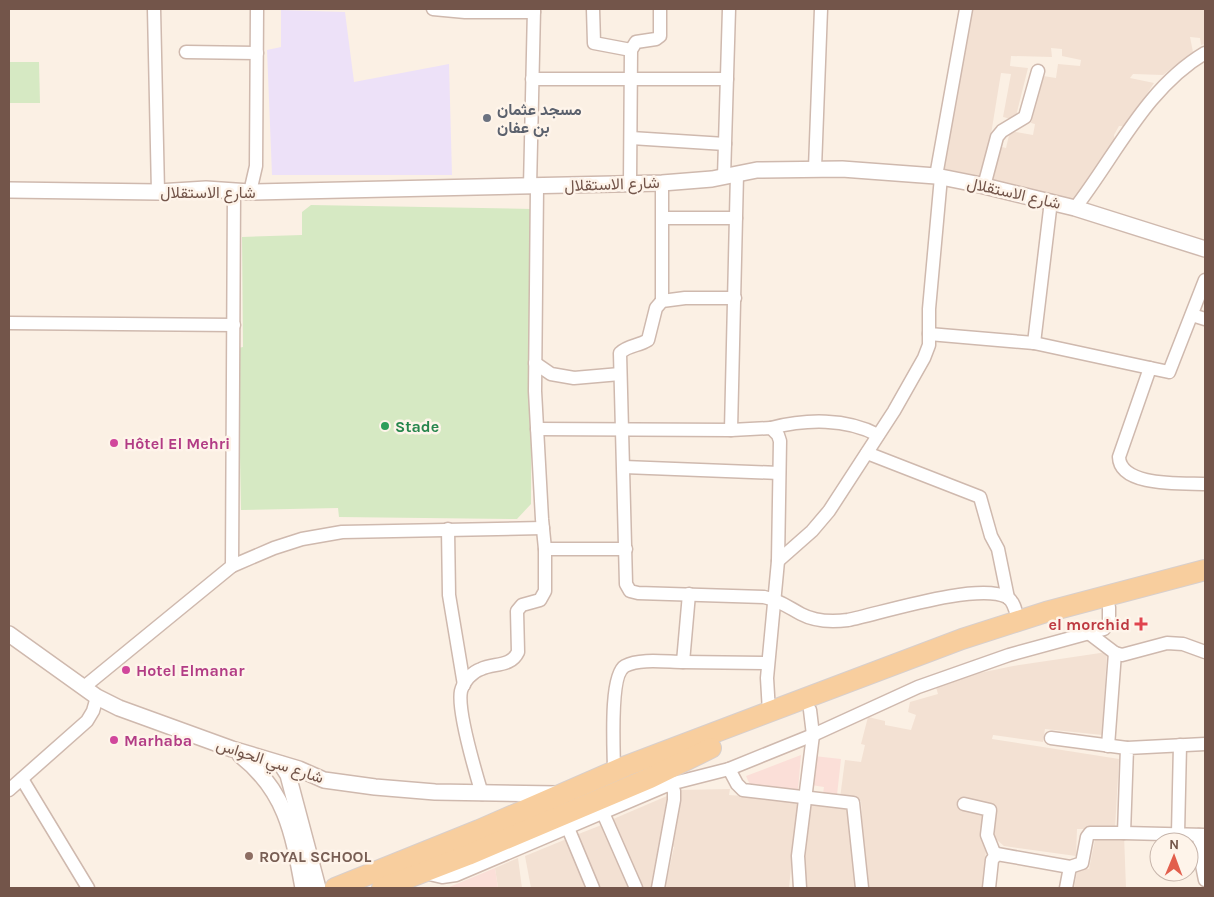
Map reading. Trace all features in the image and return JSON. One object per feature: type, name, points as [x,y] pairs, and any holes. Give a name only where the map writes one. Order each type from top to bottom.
[{"type":"main road","points":[[335,888],[479,830],[614,771],[769,712],[1018,621],[1205,570]]},
{"type":"main road","points":[[382,888],[600,806],[687,758],[810,710],[1005,638],[1109,607],[1205,584]]},
{"type":"street","points":[[154,9],[158,192]]},
{"type":"street","points":[[250,192],[256,166],[258,9]]},
{"type":"street","points":[[433,9],[465,12],[534,10],[532,79],[535,363],[537,429],[546,549],[543,596],[536,603],[522,605],[517,611],[516,655],[507,663],[480,669],[464,685],[461,691],[461,703],[482,794]]},
{"type":"street","points":[[593,9],[594,43],[631,50]]},
{"type":"street","points":[[630,183],[631,50],[636,42],[656,39],[660,36],[660,9]]},
{"type":"street","points":[[729,9],[725,144],[736,218],[731,430]]},
{"type":"street","points":[[815,168],[821,9]]},
{"type":"street","points":[[778,562],[822,520],[867,453],[922,363],[927,350],[939,176],[966,9]]},
{"type":"street","points":[[186,52],[256,53]]},
{"type":"street","points":[[1075,208],[1158,92],[1179,71],[1205,53]]},
{"type":"street","points":[[984,186],[997,137],[1002,131],[1025,118],[1038,71]]},
{"type":"street","points":[[532,79],[727,80]]},
{"type":"street","points":[[631,138],[725,144]]},
{"type":"street","name":"شارع الاستقلال","points":[[9,190],[158,192],[206,189],[250,192],[533,187],[662,183],[730,176],[756,170],[815,168],[939,176],[1051,201],[1205,249]]},
{"type":"street","points":[[662,183],[662,301],[656,308],[648,340],[641,345],[624,349],[620,353],[626,584],[630,591],[638,593],[774,599],[801,614],[830,622],[848,620],[956,595],[986,594],[1008,598]]},
{"type":"street","points":[[232,566],[234,325],[232,233],[234,191]]},
{"type":"street","points":[[1034,343],[1051,201]]},
{"type":"street","points":[[663,218],[736,218]]},
{"type":"street","points":[[929,334],[1034,343],[1169,372],[1205,280]]},
{"type":"street","points":[[662,301],[686,298],[735,298]]},
{"type":"street","points":[[1192,315],[1205,319]]},
{"type":"street","points":[[9,324],[234,325]]},
{"type":"street","points":[[535,363],[551,374],[574,378],[620,374]]},
{"type":"street","points":[[1150,368],[1119,457],[1119,466],[1125,473],[1160,482],[1205,482]]},
{"type":"street","points":[[537,429],[731,430],[771,428],[801,422],[844,424],[862,427],[878,435]]},
{"type":"street","points":[[769,712],[767,663],[778,562],[780,441],[771,428]]},
{"type":"street","points":[[867,453],[980,497],[986,523],[1000,555],[1008,598],[1013,604],[1018,621]]},
{"type":"street","points":[[624,467],[779,473]]},
{"type":"street","points":[[84,688],[232,566],[274,548],[323,535],[380,530],[543,528]]},
{"type":"street","points":[[448,529],[449,595],[464,685]]},
{"type":"street","points":[[546,549],[626,549]]},
{"type":"street","points":[[684,662],[689,594]]},
{"type":"street","points":[[423,872],[442,877],[456,876],[568,828],[600,806],[670,784],[729,769],[813,736],[888,699],[953,674],[1009,655],[1090,634],[1108,626],[1109,607]]},
{"type":"street","name":"شارع سي الحواس","points":[[9,634],[97,697],[119,708],[232,749],[299,769],[324,780],[358,785],[482,794],[559,794]]},
{"type":"street","points":[[1090,634],[1115,653],[1128,654],[1167,643],[1183,644],[1205,652]]},
{"type":"street","points":[[1108,746],[1115,653]]},
{"type":"street","points":[[614,771],[614,710],[619,672],[623,667],[636,662],[767,663]]},
{"type":"street","points":[[9,790],[87,721],[93,711],[97,697]]},
{"type":"street","points":[[800,888],[798,856],[813,736],[810,710]]},
{"type":"street","points":[[1051,738],[1127,748],[1205,744]]},
{"type":"street","points":[[1178,832],[1180,745]]},
{"type":"street","points":[[1124,833],[1127,748]]},
{"type":"street","points":[[232,749],[262,774],[277,795],[289,826],[303,888]]},
{"type":"street","points":[[687,758],[696,777]]},
{"type":"street","points":[[281,764],[288,775],[318,888]]},
{"type":"street","points":[[729,769],[737,784],[743,790],[850,802],[854,805],[862,888]]},
{"type":"street","points":[[22,779],[88,888]]},
{"type":"street","points":[[658,888],[674,800],[674,791],[670,784]]},
{"type":"street","points":[[964,804],[990,810],[987,835],[995,855],[989,888]]},
{"type":"street","points":[[600,806],[636,888]]},
{"type":"street","points":[[568,828],[593,888]]},
{"type":"street","points":[[995,855],[1000,853],[1070,867],[1079,865],[1084,860],[1086,837],[1090,833],[1149,833]]},
{"type":"street","points":[[1202,835],[1201,860],[1205,880]]},
{"type":"street","points":[[1066,888],[1070,867]]},
{"type":"shaded area","points":[[969,9],[1205,9],[1205,44],[1201,45],[1200,38],[1190,37],[1193,52],[1163,75],[1133,74],[1130,78],[1154,83],[1126,126],[1119,126],[1114,135],[1115,142],[1073,200],[991,179],[998,146],[1006,148],[1010,131],[1033,135],[1035,124],[1031,123],[1043,76],[1056,78],[1058,64],[1080,66],[1081,60],[1062,56],[1062,49],[1051,48],[1052,57],[1011,56],[1010,66],[1028,68],[1015,120],[1003,117],[1011,74],[1001,73],[984,177],[941,168]]},
{"type":"shaded area","points":[[281,10],[345,12],[354,82],[449,64],[452,175],[272,175],[267,50],[281,47]]},
{"type":"shaded area","points":[[1107,652],[1102,735],[1045,729],[1043,742],[993,735],[992,739],[1119,759],[1115,829],[1077,829],[1076,856],[1004,846],[990,834],[993,807],[958,800],[957,804],[986,811],[986,850],[983,888],[866,888],[861,801],[840,798],[845,760],[861,762],[865,745],[861,744],[868,717],[885,721],[885,725],[911,730],[916,715],[908,712],[910,702],[938,694],[936,687],[970,675],[1013,666]]},
{"type":"shaded area","points":[[801,755],[798,790],[751,787],[746,776]]},
{"type":"shaded area","points":[[814,756],[841,759],[837,795],[823,793],[824,787],[811,785]]},
{"type":"shaded area","points":[[730,789],[729,795],[798,800],[789,888],[665,888],[674,847],[669,845],[679,790]]},
{"type":"shaded area","points":[[667,796],[671,803],[654,887],[640,888],[611,820]]},
{"type":"shaded area","points":[[809,802],[851,806],[859,888],[805,888],[803,856]]},
{"type":"shaded area","points":[[604,824],[631,888],[598,888],[576,835]]},
{"type":"shaded area","points":[[1096,834],[1124,835],[1126,888],[1074,888],[1078,867],[1089,869]]},
{"type":"shaded area","points":[[569,838],[589,888],[531,888],[525,856]]},
{"type":"shaded area","points":[[518,858],[522,888],[498,888],[495,868]]},
{"type":"shaded area","points":[[495,868],[498,888],[447,888]]},
{"type":"green space","points":[[9,62],[39,62],[40,103],[9,103]]},
{"type":"green space","name":"Stade","points":[[311,205],[532,209],[531,504],[517,519],[339,517],[338,508],[241,510],[238,348],[243,347],[242,237],[302,235],[302,212]]},
{"type":"place","name":"مسجد عثمان بن عفان","points":[[487,118]]},
{"type":"place","name":"Stade","points":[[385,426]]},
{"type":"place","name":"Hôtel El Mehri","points":[[114,443]]},
{"type":"place","name":"el morchid","points":[[1141,624]]},
{"type":"place","name":"Hotel Elmanar","points":[[126,670]]},
{"type":"place","name":"Marhaba","points":[[114,740]]},
{"type":"place","name":"ROYAL SCHOOL","points":[[249,856]]}]
